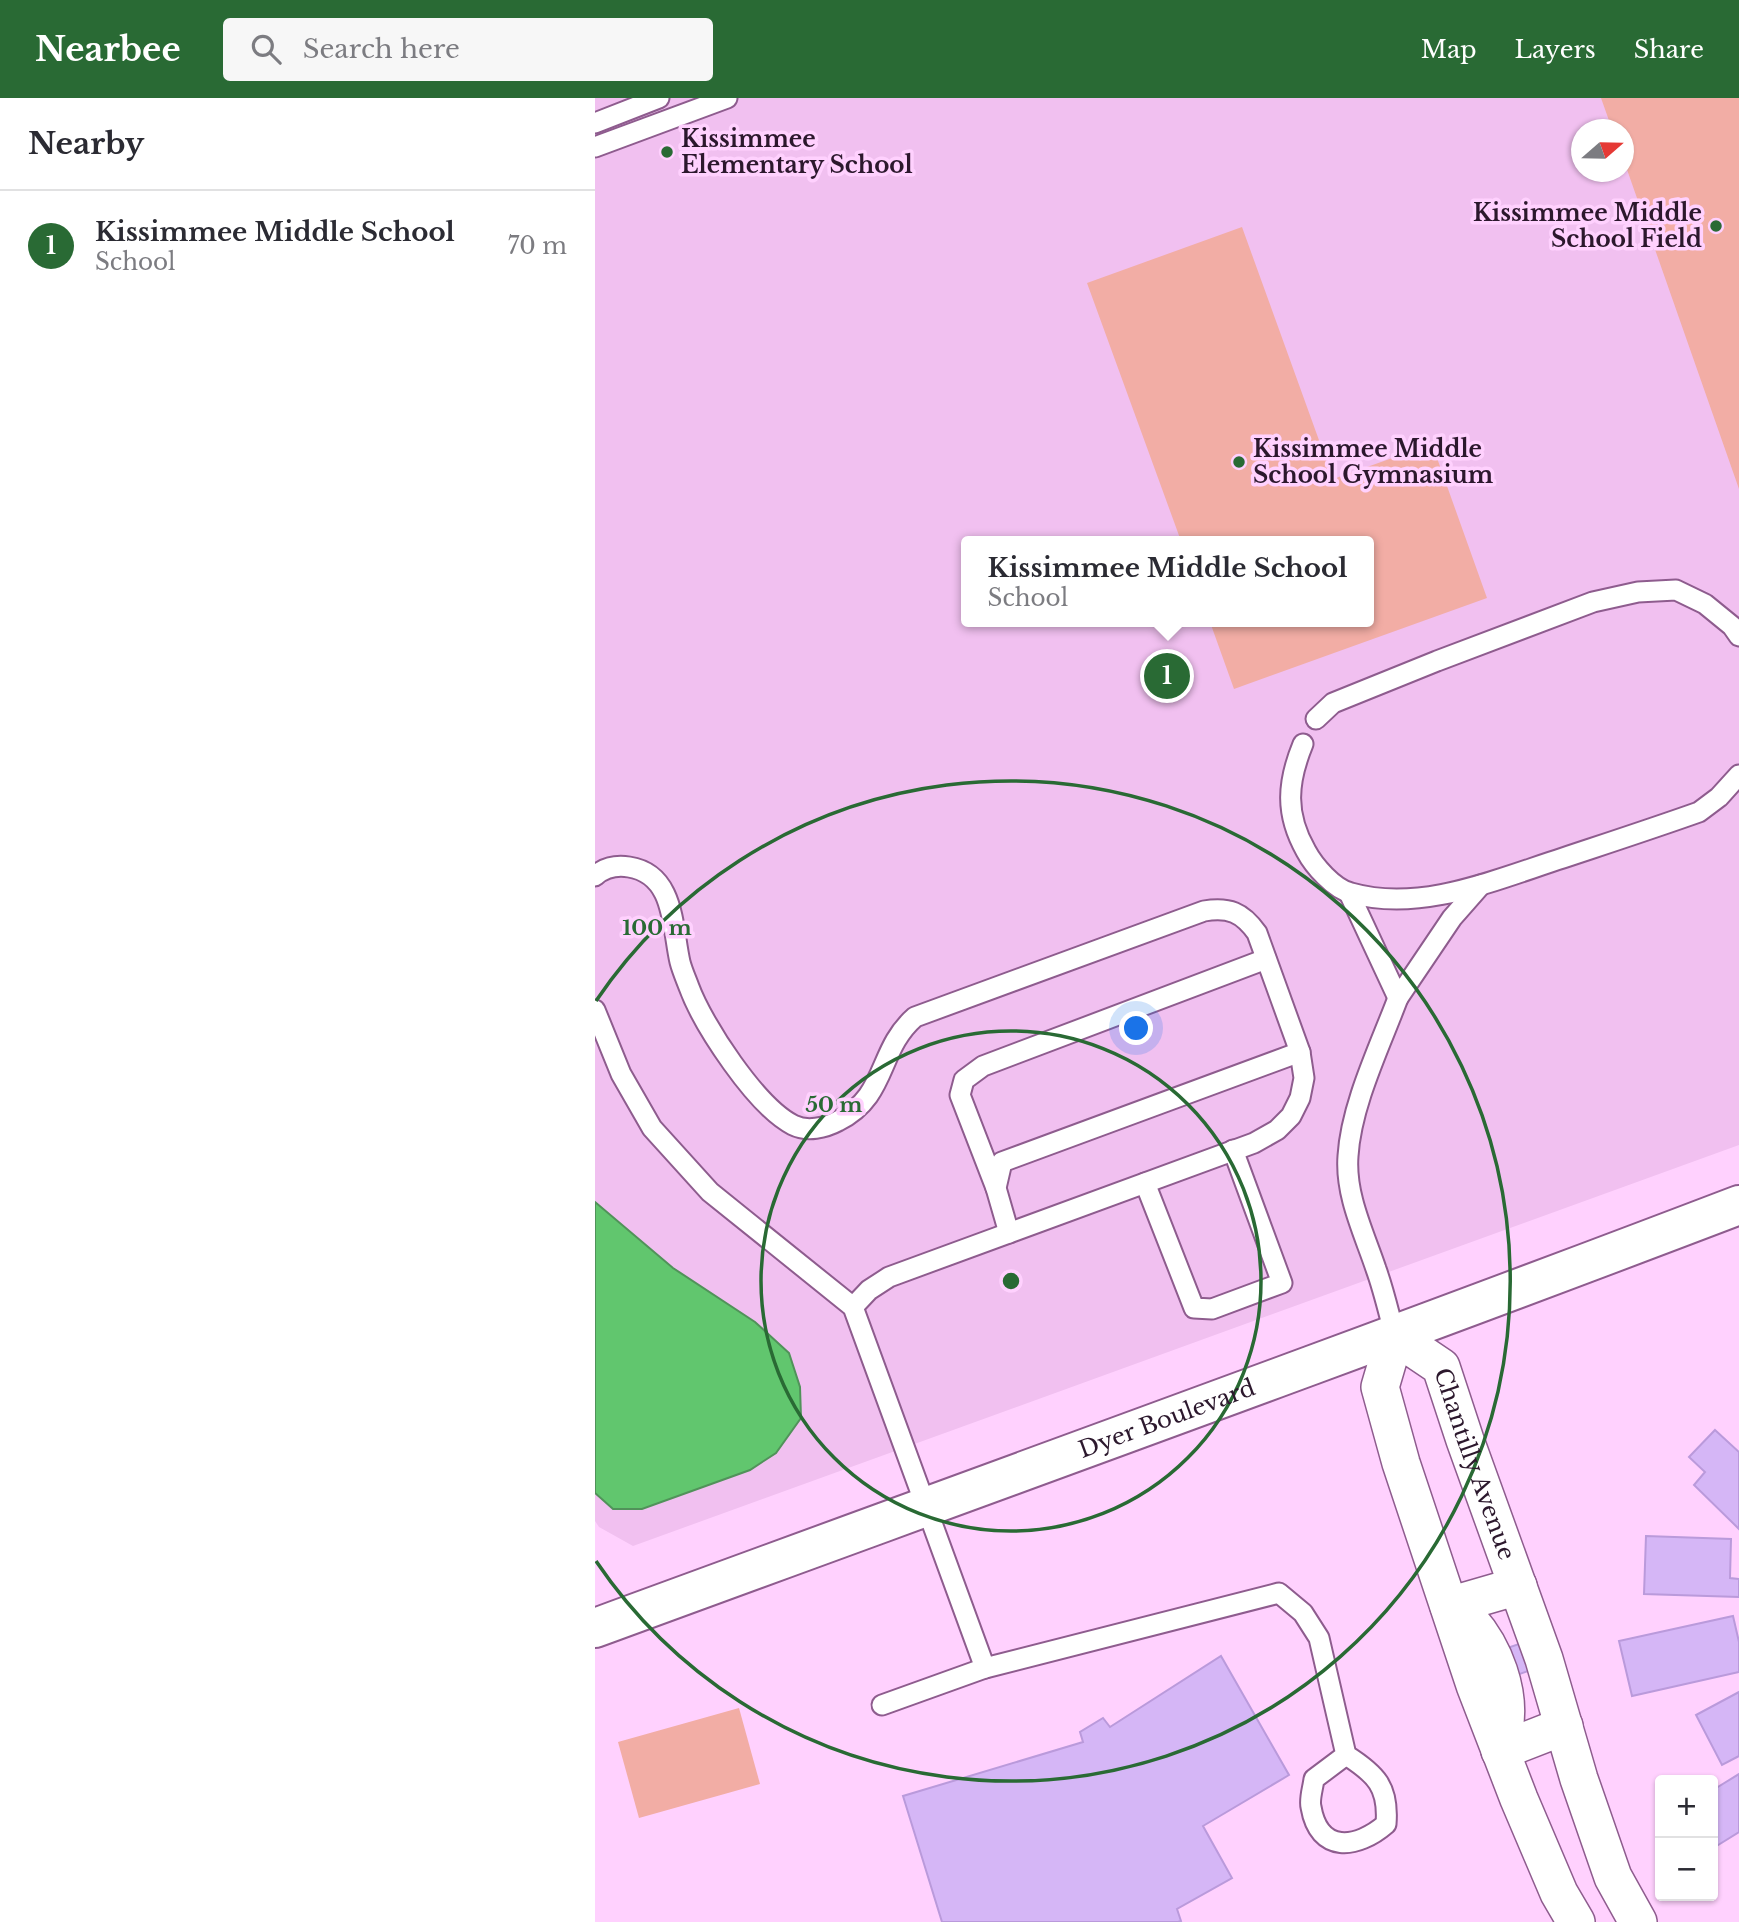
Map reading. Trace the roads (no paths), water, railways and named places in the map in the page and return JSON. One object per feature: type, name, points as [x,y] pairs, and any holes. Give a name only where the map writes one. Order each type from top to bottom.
[{"type":"main road","name":"Dyer Boulevard","points":[[595,1628],[1395,1336],[1739,1205]]},
{"type":"street","name":"Chantilly Avenue","points":[[1395,1336],[1441,1367],[1544,1659],[1579,1779],[1613,1877],[1638,1922]]},
{"type":"street","points":[[1395,1336],[1380,1387],[1401,1463],[1518,1799],[1559,1893],[1576,1922]]},
{"type":"street","points":[[1449,1606],[1518,1586]]},
{"type":"street","points":[[1500,1751],[1564,1726]]},
{"type":"lane","points":[[595,123],[659,98]]},
{"type":"lane","points":[[595,147],[727,98]]},
{"type":"lane","points":[[1316,719],[1332,703],[1425,666],[1593,601],[1638,592],[1676,590],[1705,604],[1732,626],[1739,636]]},
{"type":"lane","points":[[1303,744],[1292,770],[1291,804],[1295,831],[1314,867],[1349,893],[1398,998]]},
{"type":"lane","points":[[1349,893],[1391,899],[1432,896],[1481,885],[1699,813],[1719,797],[1739,775]]},
{"type":"lane","points":[[595,876],[616,866],[633,868],[647,872],[659,885],[670,908],[680,962],[690,990],[713,1032],[752,1089],[771,1110],[794,1126],[808,1129],[838,1121],[861,1106],[877,1083],[903,1027],[915,1017],[1203,911],[1229,910],[1241,916],[1257,933],[1300,1052],[1304,1078],[1300,1098],[1291,1116],[1277,1130],[1254,1143],[889,1278],[869,1290],[853,1307]]},
{"type":"lane","points":[[1395,1336],[1378,1273],[1355,1211],[1348,1178],[1347,1157],[1353,1121],[1398,998],[1452,918],[1481,885]]},
{"type":"lane","points":[[1009,1233],[996,1188],[960,1095],[964,1080],[983,1066],[1266,958]]},
{"type":"lane","points":[[595,1010],[621,1073],[652,1128],[710,1192],[853,1307],[985,1668]]},
{"type":"lane","points":[[996,1188],[1002,1161],[1300,1052]]},
{"type":"lane","points":[[1145,1183],[1193,1308],[1212,1309],[1282,1283],[1233,1150]]},
{"type":"lane","points":[[882,1705],[985,1668],[1279,1593],[1303,1613],[1319,1637],[1346,1755],[1369,1770],[1382,1787],[1387,1805],[1386,1824],[1375,1833],[1342,1844],[1329,1840],[1317,1827],[1310,1805],[1314,1780],[1346,1755]]},
{"type":"place","name":"Kissimmee Elementary School","points":[[667,152]]},
{"type":"place","name":"Kissimmee Middle School Field","points":[[1716,226]]},
{"type":"place","name":"Kissimmee Middle School Gymnasium","points":[[1239,462]]},
{"type":"place","name":"Kissimmee Middle School","points":[[1167,676]]}]
